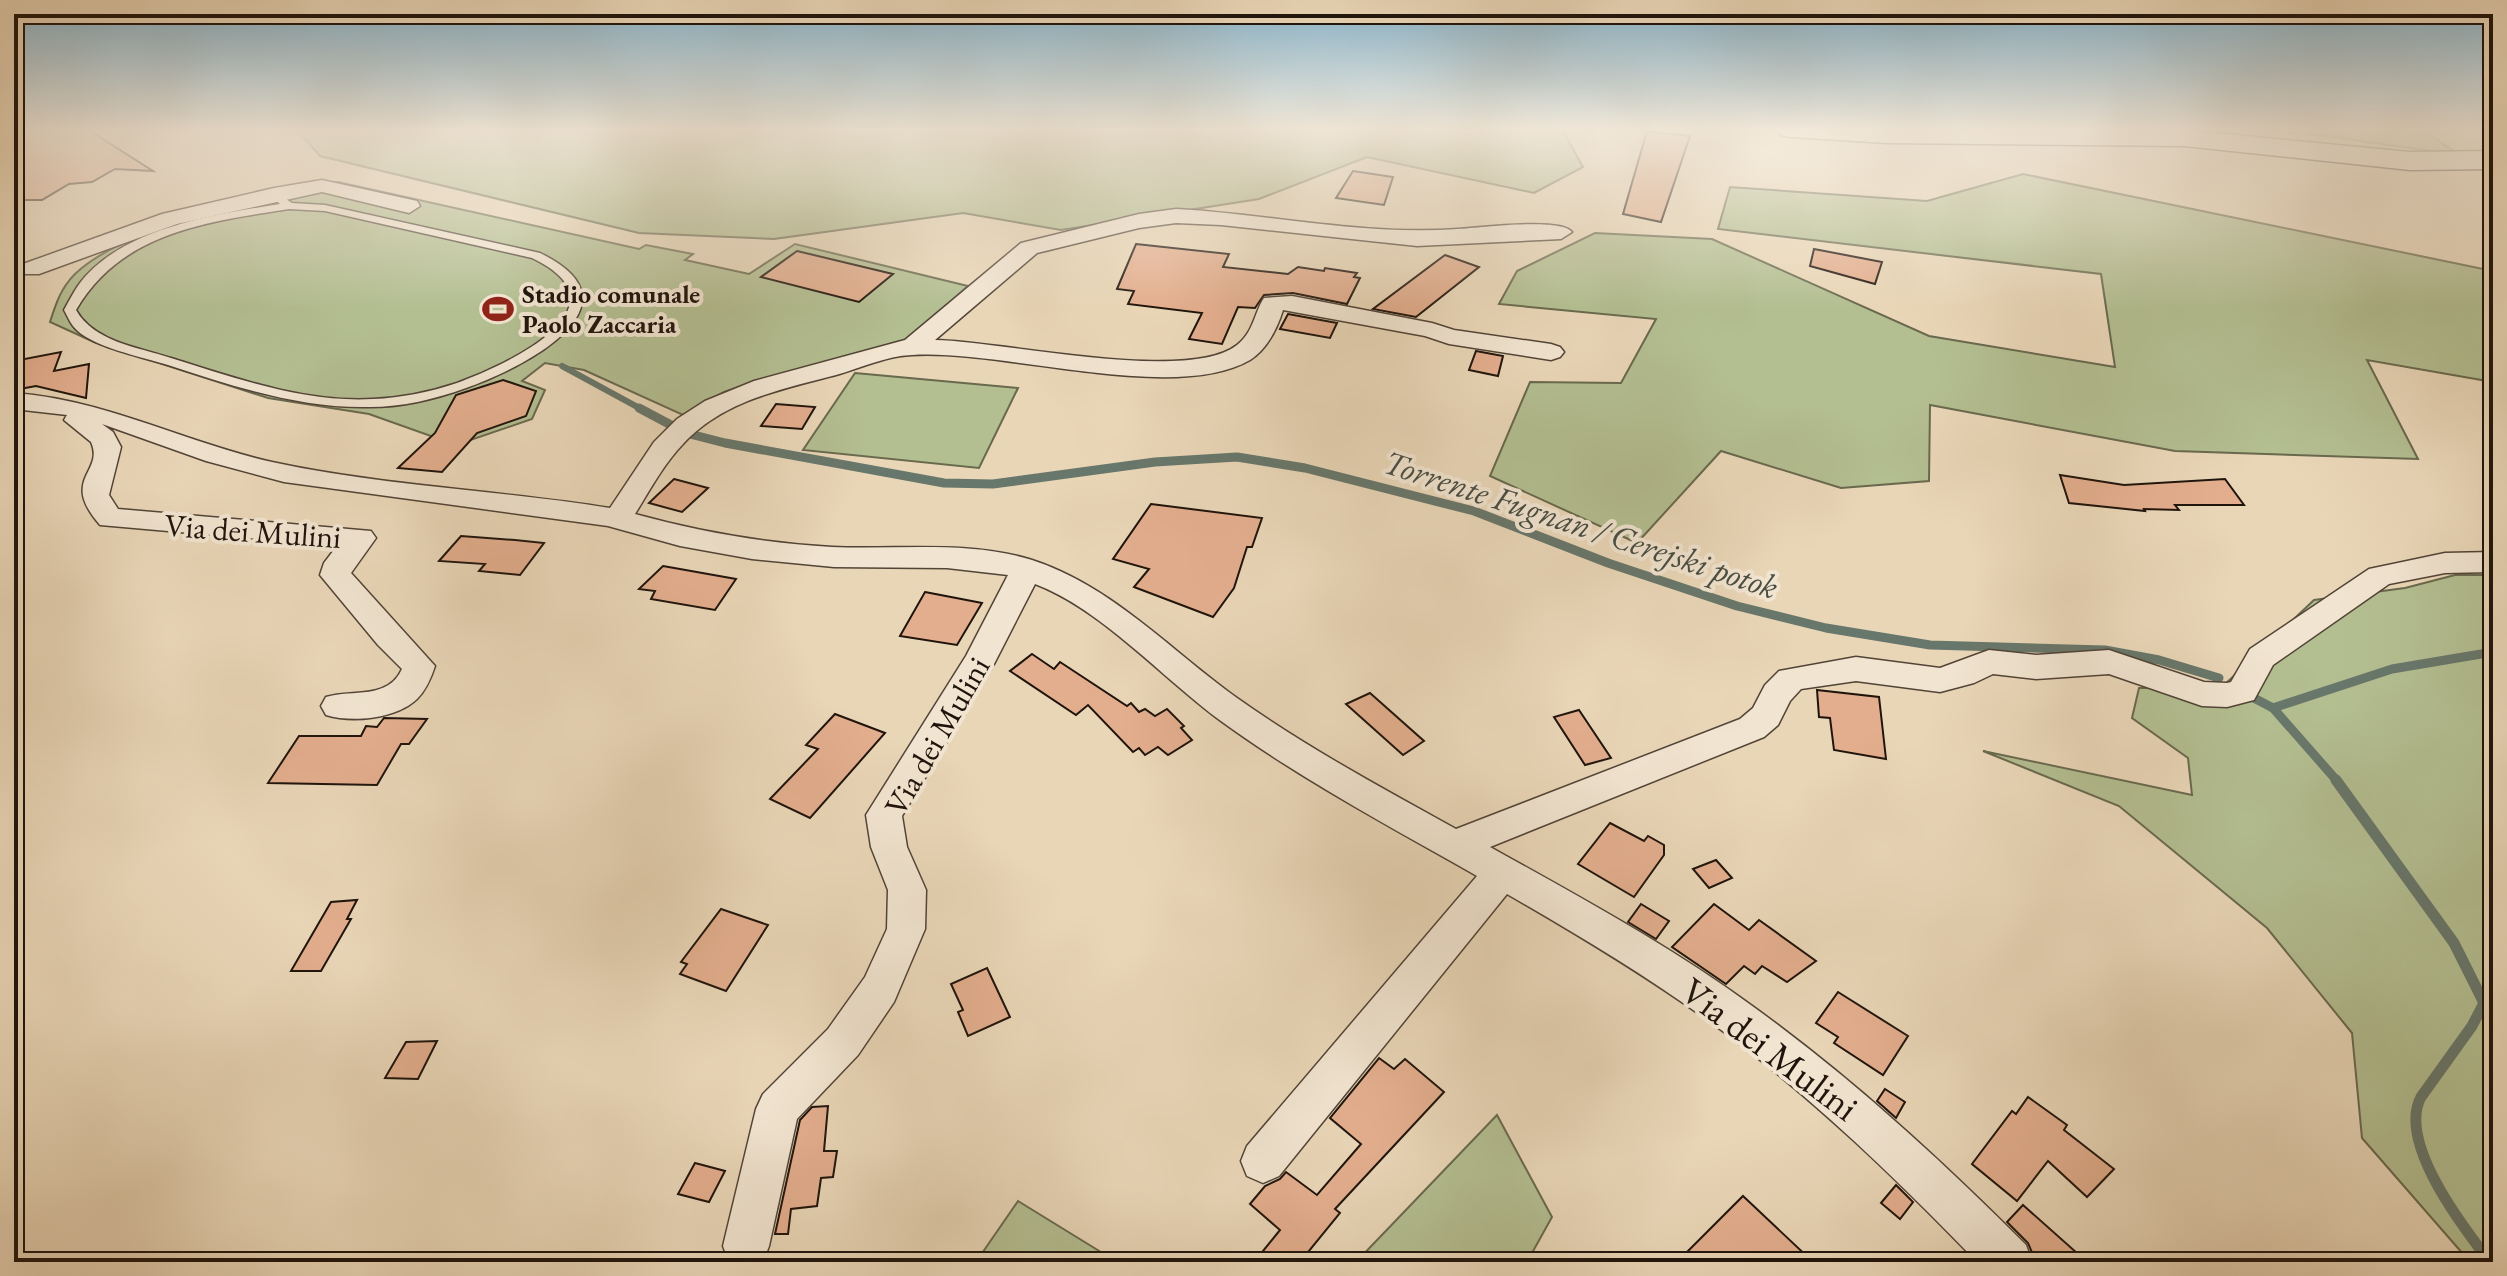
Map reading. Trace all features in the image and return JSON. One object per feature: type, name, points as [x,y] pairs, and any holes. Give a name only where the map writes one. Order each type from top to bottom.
[{"type":"street","points":[[20,267],[170,219],[281,200],[315,189]]},
{"type":"street","points":[[333,189],[409,206]]},
{"type":"street","points":[[912,347],[1029,248],[1139,221],[1176,216],[1221,218],[1417,239],[1561,232]]},
{"type":"street","points":[[618,518],[657,458],[700,415],[748,393],[791,379],[912,347],[1005,351],[1165,369],[1204,365],[1236,358],[1258,341],[1273,303],[1292,303],[1432,330],[1449,337],[1551,352]]},
{"type":"street","name":"Via dei Mulini","points":[[14,401],[47,401],[91,411],[222,459],[283,473],[618,518],[713,543],[811,556],[946,558],[1026,569],[1076,589],[1125,624],[1178,671],[1264,733],[1452,846],[1503,872],[1643,955],[1760,1036],[1850,1107],[1941,1191],[2009,1262]]},
{"type":"street","name":"Via dei Mulini","points":[[91,411],[77,420],[105,439],[108,448],[93,493],[97,507],[110,518],[361,538],[339,563],[335,575],[419,666],[415,680],[405,692],[392,700],[368,706],[338,706]]},
{"type":"street","points":[[1452,846],[1752,728],[1766,716],[1777,694],[1791,679],[1856,669],[1940,680],[1962,675],[1989,662],[2036,667],[2109,662],[2202,694],[2227,695],[2242,691],[2261,657],[2380,576],[2445,563],[2493,562]]},
{"type":"street","name":"Via dei Mulini","points":[[746,1246],[778,1109],[843,1042],[880,989],[906,929],[907,890],[889,847],[884,815],[980,664],[1012,605],[1026,569]]},
{"type":"street","points":[[1263,1161],[1503,872]]},
{"type":"lane","points":[[281,200],[536,255],[560,266],[572,279],[578,303],[571,321],[548,342],[516,363],[431,392],[386,403],[347,404],[276,392],[99,339],[79,326],[70,310],[78,291],[102,269],[154,238],[180,227],[281,200]]},
{"type":"green space","name":"Stadio comunale Paolo Zaccaria","points":[[302,189],[367,189],[639,249],[646,245],[693,254],[685,260],[749,274],[795,244],[968,286],[905,342],[760,380],[724,392],[683,415],[584,370],[545,363],[522,381],[545,390],[532,419],[456,445],[369,414],[268,398],[94,342],[50,322],[66,285],[98,257],[162,227]]},
{"type":"green space","points":[[455,189],[1286,189],[1259,199],[1061,230],[963,213],[774,239],[639,233]]},
{"type":"green space","points":[[1513,189],[1542,189],[1534,193]]},
{"type":"green space","points":[[1730,189],[1927,201],[1971,189],[2093,189],[2493,271],[2493,382],[2367,360],[2418,459],[2175,451],[1930,405],[1929,481],[1841,488],[1721,451],[1637,543],[1490,476],[1530,382],[1621,383],[1656,319],[1499,304],[1517,271],[1595,233],[1712,239],[1929,336],[2115,367],[2101,274],[1718,229]]},
{"type":"green space","points":[[855,373],[1018,388],[979,468],[803,450]]},
{"type":"green space","points":[[2455,575],[2493,575],[2493,1262],[2470,1262],[2362,1138],[2352,1033],[2267,928],[2119,806],[1983,751],[2192,795],[2188,758],[2132,718],[2139,688],[2221,688],[2314,600],[2405,588]]},
{"type":"green space","points":[[1497,1115],[1552,1217],[1527,1262],[1356,1262]]},
{"type":"green space","points":[[1018,1201],[1117,1262],[976,1262]]},
{"type":"building","points":[[14,189],[61,189],[42,200],[14,200]]},
{"type":"building","points":[[1342,189],[1389,189],[1384,205],[1336,198]]},
{"type":"building","points":[[1630,189],[1672,189],[1661,222],[1623,214]]},
{"type":"building","points":[[1136,244],[1229,254],[1223,267],[1288,274],[1298,267],[1324,271],[1325,268],[1357,273],[1354,277],[1360,278],[1347,304],[1293,293],[1264,295],[1255,308],[1238,307],[1222,344],[1189,339],[1202,313],[1128,304],[1134,291],[1117,289]]},
{"type":"building","points":[[1814,249],[1882,262],[1875,284],[1810,266]]},
{"type":"building","points":[[797,251],[893,274],[859,302],[761,277]]},
{"type":"building","points":[[1445,255],[1479,267],[1416,317],[1373,309]]},
{"type":"building","points":[[1288,314],[1337,323],[1330,338],[1280,329]]},
{"type":"building","points":[[1476,351],[1503,356],[1498,376],[1469,370]]},
{"type":"building","points":[[61,352],[54,371],[89,364],[86,398],[36,386],[14,390],[14,361]]},
{"type":"building","points":[[503,380],[536,391],[526,416],[477,433],[442,472],[398,468],[435,433],[456,395]]},
{"type":"building","points":[[776,404],[815,407],[802,429],[761,426]]},
{"type":"building","points":[[2060,475],[2124,485],[2225,479],[2244,505],[2175,505],[2179,510],[2145,511],[2069,503]]},
{"type":"building","points":[[674,479],[708,488],[682,512],[649,503]]},
{"type":"building","points":[[1151,504],[1262,518],[1252,547],[1247,547],[1234,588],[1213,617],[1134,587],[1149,569],[1113,559]]},
{"type":"building","points":[[461,536],[544,543],[520,575],[479,571],[485,564],[439,561]]},
{"type":"building","points":[[663,566],[736,579],[715,610],[651,599],[655,591],[639,589]]},
{"type":"building","points":[[925,592],[982,603],[957,645],[900,636]]},
{"type":"building","points":[[1032,654],[1054,669],[1060,662],[1127,706],[1131,703],[1139,712],[1145,709],[1155,716],[1167,709],[1184,726],[1181,728],[1192,740],[1168,755],[1158,747],[1145,755],[1139,748],[1133,752],[1088,705],[1076,715],[1010,671]]},
{"type":"building","points":[[1817,690],[1879,697],[1886,759],[1834,750],[1830,718],[1819,717]]},
{"type":"building","points":[[1370,693],[1424,741],[1403,755],[1346,704]]},
{"type":"building","points":[[1579,710],[1611,758],[1585,765],[1554,717]]},
{"type":"building","points":[[835,714],[885,733],[810,818],[770,799],[818,749],[806,745]]},
{"type":"building","points":[[384,718],[427,719],[409,744],[401,744],[377,785],[268,783],[299,736],[361,736],[366,726],[377,727]]},
{"type":"building","points":[[1610,823],[1644,841],[1648,836],[1664,845],[1664,855],[1634,897],[1578,864]]},
{"type":"building","points":[[1716,860],[1732,878],[1709,888],[1693,869]]},
{"type":"building","points":[[357,900],[347,919],[351,919],[321,971],[291,971],[331,902]]},
{"type":"building","points":[[1641,904],[1669,921],[1656,939],[1628,922]]},
{"type":"building","points":[[1714,904],[1749,930],[1759,920],[1816,961],[1787,982],[1762,966],[1755,974],[1744,966],[1726,984],[1672,947]]},
{"type":"building","points":[[721,909],[768,925],[726,991],[680,974],[687,964],[681,962]]},
{"type":"building","points":[[987,968],[1010,1017],[968,1036],[958,1012],[963,1010],[951,984]]},
{"type":"building","points":[[1838,992],[1908,1036],[1883,1075],[1834,1043],[1838,1037],[1816,1023]]},
{"type":"building","points":[[437,1041],[418,1079],[385,1078],[406,1042]]},
{"type":"building","points":[[1379,1058],[1394,1069],[1405,1059],[1444,1092],[1335,1209],[1340,1213],[1300,1262],[1254,1262],[1280,1230],[1250,1204],[1265,1186],[1280,1179],[1286,1172],[1317,1195],[1361,1144],[1330,1118]]},
{"type":"building","points":[[1885,1089],[1905,1102],[1896,1118],[1877,1101]]},
{"type":"building","points":[[2028,1097],[2067,1125],[2064,1130],[2114,1169],[2087,1197],[2048,1161],[2017,1201],[1972,1164],[2012,1111],[2016,1114]]},
{"type":"building","points":[[828,1106],[824,1151],[837,1151],[833,1177],[821,1178],[817,1206],[791,1209],[788,1234],[775,1234],[800,1120],[812,1107]]},
{"type":"building","points":[[695,1163],[725,1171],[709,1202],[678,1194]]},
{"type":"building","points":[[1896,1185],[1913,1202],[1900,1219],[1881,1203]]},
{"type":"building","points":[[1743,1196],[1813,1262],[1677,1262]]},
{"type":"building","points":[[2023,1205],[2087,1262],[2041,1262],[2033,1255],[2028,1243],[2007,1222]]},
{"type":"waterway","name":"Torrente Fugnan / Cerejski potok","points":[[562,366],[643,410]]},
{"type":"waterway","name":"Torrente Fugnan / Cerejski potok","points":[[639,408],[686,433],[725,443],[944,483],[993,484],[1155,462],[1237,457],[1305,468],[1474,511],[1608,563],[1737,606],[1826,628],[1930,645],[2105,650],[2159,660],[2219,678]]},
{"type":"waterway","name":"Torrente Fugnan / Cerejski potok","points":[[2273,708],[2392,669],[2493,652]]},
{"type":"waterway","name":"Torrente Fugnan / Cerejski potok","points":[[2250,696],[2273,708]]},
{"type":"waterway","points":[[2273,708],[2338,782]]},
{"type":"waterway","points":[[2336,780],[2454,943],[2484,1003],[2472,1026],[2421,1097],[2416,1116],[2418,1137],[2436,1183],[2490,1262]]},
{"type":"place","name":"Stadio comunale Paolo Zaccaria","points":[[498,309]]}]
